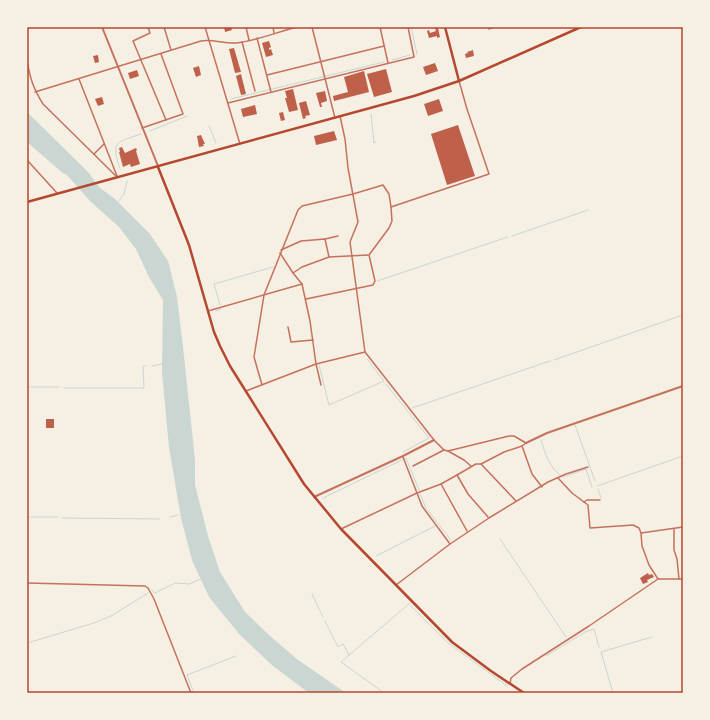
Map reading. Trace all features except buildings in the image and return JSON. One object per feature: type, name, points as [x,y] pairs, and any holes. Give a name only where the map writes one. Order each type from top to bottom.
[{"type":"main road","points":[[445,27],[459,81]]},
{"type":"main road","points":[[27,202],[404,99],[459,81],[581,27]]},
{"type":"main road","points":[[158,167],[189,245],[208,311],[220,346],[230,366],[294,469],[314,497],[341,529],[429,620],[452,642],[524,693]]},
{"type":"street","points":[[102,27],[158,167]]},
{"type":"street","points":[[148,27],[150,33],[133,41],[166,120]]},
{"type":"street","points":[[164,27],[171,50]]},
{"type":"street","points":[[205,27],[240,144]]},
{"type":"street","points":[[246,27],[249,40]]},
{"type":"street","points":[[273,27],[274,33]]},
{"type":"street","points":[[35,92],[171,50],[209,40],[225,43],[242,42],[297,27]]},
{"type":"street","points":[[312,27],[335,118]]},
{"type":"street","points":[[380,27],[388,63]]},
{"type":"street","points":[[228,103],[414,57],[408,27]]},
{"type":"street","points":[[489,27],[489,29],[494,27]]},
{"type":"street","points":[[571,27],[573,31]]},
{"type":"street","points":[[257,38],[271,92]]},
{"type":"street","points":[[242,42],[255,91]]},
{"type":"street","points":[[267,75],[384,46]]},
{"type":"street","points":[[142,128],[183,114],[161,54]]},
{"type":"street","points":[[27,60],[31,82],[35,92],[43,104],[117,178]]},
{"type":"street","points":[[79,79],[117,178]]},
{"type":"street","points":[[390,207],[489,174],[459,81]]},
{"type":"street","points":[[340,116],[358,222],[350,242],[365,352],[434,440],[444,450],[464,460],[471,466]]},
{"type":"street","points":[[94,154],[104,143]]},
{"type":"street","points":[[27,160],[58,194]]},
{"type":"street","points":[[262,385],[254,357],[264,295],[298,210],[302,206],[383,185],[389,194],[392,222],[369,255],[375,281],[373,286],[306,299]]},
{"type":"street","points":[[281,250],[301,241],[338,236]]},
{"type":"street","points":[[324,239],[329,257]]},
{"type":"street","points":[[280,254],[302,284],[321,385]]},
{"type":"street","points":[[293,273],[302,267],[329,257],[369,255]]},
{"type":"street","points":[[208,311],[302,284]]},
{"type":"street","points":[[288,327],[291,342],[313,340]]},
{"type":"street","points":[[246,391],[316,364],[365,352]]},
{"type":"street","points":[[341,529],[417,493],[441,484],[471,466],[480,464],[504,452],[522,446],[547,433],[683,386]]},
{"type":"street","points":[[448,451],[509,436],[514,436],[526,443]]},
{"type":"street","points":[[314,497],[434,440]]},
{"type":"street","points":[[522,446],[532,474],[542,487]]},
{"type":"street","points":[[413,466],[444,450]]},
{"type":"street","points":[[403,456],[422,506],[450,544]]},
{"type":"street","points":[[480,464],[516,501]]},
{"type":"street","points":[[396,585],[450,544],[516,501],[566,474],[588,467]]},
{"type":"street","points":[[457,475],[468,494],[489,518]]},
{"type":"street","points":[[558,478],[572,493],[588,505],[590,528],[633,525],[639,528],[642,533],[642,546],[649,565],[658,579]]},
{"type":"street","points":[[441,484],[468,532]]},
{"type":"street","points":[[584,502],[587,500],[600,500]]},
{"type":"street","points":[[642,533],[683,527]]},
{"type":"street","points":[[674,528],[674,550],[677,559],[679,579]]},
{"type":"street","points":[[510,684],[511,678],[522,669],[658,579],[683,579]]},
{"type":"street","points":[[27,583],[145,586],[148,588],[191,693]]},
{"type":"shaded area","points":[[27,112],[88,172],[100,188],[115,199],[150,234],[168,261],[177,297],[195,460],[195,485],[208,536],[220,572],[245,612],[298,660],[346,693],[309,693],[273,666],[240,635],[209,597],[192,560],[181,518],[169,447],[162,372],[163,300],[149,277],[136,249],[119,227],[90,201],[66,174],[64,174],[27,142]]},
{"type":"waterway","points":[[411,27],[417,54]]},
{"type":"waterway","points":[[392,60],[410,55]]},
{"type":"waterway","points":[[231,99],[384,62]]},
{"type":"waterway","points":[[371,114],[374,143],[376,142]]},
{"type":"waterway","points":[[150,131],[187,116]]},
{"type":"waterway","points":[[209,126],[216,143]]},
{"type":"waterway","points":[[120,169],[116,153],[117,144],[125,139],[141,134]]},
{"type":"waterway","points":[[118,202],[124,194],[127,181]]},
{"type":"waterway","points":[[512,236],[588,210]]},
{"type":"waterway","points":[[377,281],[508,237]]},
{"type":"waterway","points":[[220,305],[214,284],[273,267]]},
{"type":"waterway","points":[[216,311],[221,309]]},
{"type":"waterway","points":[[554,360],[683,315]]},
{"type":"waterway","points":[[319,365],[329,405],[384,381],[367,359]]},
{"type":"waterway","points":[[412,408],[550,361]]},
{"type":"waterway","points":[[152,366],[162,364]]},
{"type":"waterway","points":[[64,388],[144,388],[143,366],[146,366]]},
{"type":"waterway","points":[[386,384],[429,438],[403,452]]},
{"type":"waterway","points":[[27,387],[59,387]]},
{"type":"waterway","points":[[575,425],[595,481]]},
{"type":"waterway","points":[[541,440],[544,451],[551,465],[558,474],[563,477],[586,469],[592,487]]},
{"type":"waterway","points":[[597,486],[683,456]]},
{"type":"waterway","points":[[323,498],[406,458],[419,490]]},
{"type":"waterway","points":[[598,489],[601,498]]},
{"type":"waterway","points":[[420,494],[426,508],[451,540]]},
{"type":"waterway","points":[[170,517],[178,515]]},
{"type":"waterway","points":[[27,517],[58,517]]},
{"type":"waterway","points":[[62,518],[160,519]]},
{"type":"waterway","points":[[376,556],[435,526]]},
{"type":"waterway","points":[[500,539],[566,637]]},
{"type":"waterway","points":[[152,590],[155,593],[175,583],[189,584],[201,579]]},
{"type":"waterway","points":[[27,643],[94,623],[111,616],[148,593]]},
{"type":"waterway","points":[[312,594],[323,617]]},
{"type":"waterway","points":[[384,693],[341,662],[410,603]]},
{"type":"waterway","points":[[411,606],[447,642],[507,686]]},
{"type":"waterway","points":[[325,621],[338,647],[343,644],[349,655]]},
{"type":"waterway","points":[[546,656],[585,632],[594,629],[599,647]]},
{"type":"waterway","points":[[613,693],[601,652],[652,637]]},
{"type":"waterway","points":[[194,693],[187,675],[236,656]]}]
